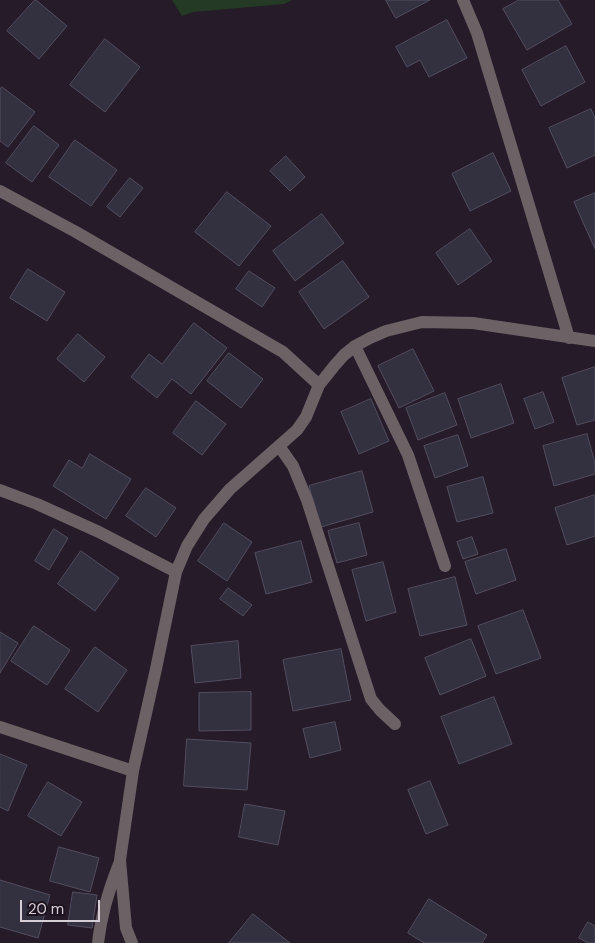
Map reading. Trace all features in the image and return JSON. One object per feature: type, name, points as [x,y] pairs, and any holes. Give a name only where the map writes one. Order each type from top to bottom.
[{"type":"street","points":[[464,0],[477,33],[569,338]]},
{"type":"street","points":[[0,191],[76,232],[283,352],[319,384]]},
{"type":"street","points":[[98,943],[109,888],[120,860],[133,771],[176,572],[187,546],[204,519],[230,489],[297,430],[306,417],[319,384],[334,365],[355,346],[370,338],[386,331],[422,322],[473,323],[595,341]]},
{"type":"street","points":[[355,346],[408,455],[446,566]]},
{"type":"street","points":[[279,446],[293,466],[307,500],[371,698],[380,710],[395,724]]},
{"type":"street","points":[[0,490],[37,504],[99,532],[176,572]]},
{"type":"street","points":[[0,727],[133,771]]},
{"type":"street","points":[[120,860],[126,928],[132,943]]},
{"type":"green space","points":[[172,0],[292,0],[284,4],[193,12],[182,16]]},
{"type":"building","points":[[35,0],[67,26],[39,59],[7,31]]},
{"type":"building","points":[[386,0],[430,0],[396,18]]},
{"type":"building","points":[[519,0],[558,0],[572,24],[527,50],[503,9]]},
{"type":"building","points":[[447,20],[467,58],[429,77],[420,60],[407,67],[396,47]]},
{"type":"building","points":[[105,39],[140,67],[105,112],[70,85]]},
{"type":"building","points":[[566,46],[585,82],[541,106],[522,70]]},
{"type":"building","points":[[2,87],[35,112],[8,147],[0,141],[0,90]]},
{"type":"building","points":[[591,109],[595,118],[595,155],[567,168],[549,128]]},
{"type":"building","points":[[34,126],[59,145],[32,182],[6,163]]},
{"type":"building","points":[[75,140],[117,170],[91,206],[49,177]]},
{"type":"building","points":[[493,153],[511,191],[470,211],[452,174]]},
{"type":"building","points":[[286,156],[305,177],[290,191],[270,171]]},
{"type":"building","points":[[130,178],[143,188],[120,217],[107,207]]},
{"type":"building","points":[[227,192],[271,226],[239,266],[195,232]]},
{"type":"building","points":[[595,193],[595,249],[574,202]]},
{"type":"building","points":[[322,214],[344,243],[295,281],[273,251]]},
{"type":"building","points":[[470,229],[492,261],[458,285],[436,253]]},
{"type":"building","points":[[343,261],[369,297],[324,329],[299,292]]},
{"type":"building","points":[[28,269],[65,292],[47,321],[10,298]]},
{"type":"building","points":[[249,271],[275,288],[262,307],[236,289]]},
{"type":"building","points":[[194,323],[227,348],[191,394],[172,379],[157,398],[131,377],[149,354],[162,364]]},
{"type":"building","points":[[78,334],[105,357],[84,382],[57,359]]},
{"type":"building","points":[[413,349],[434,391],[399,408],[378,366]]},
{"type":"building","points":[[229,353],[263,379],[241,408],[207,381]]},
{"type":"building","points":[[595,367],[595,420],[577,425],[562,378]]},
{"type":"building","points":[[501,384],[514,423],[471,438],[458,399]]},
{"type":"building","points":[[543,392],[554,422],[535,429],[524,399]]},
{"type":"building","points":[[445,393],[457,425],[418,440],[406,408]]},
{"type":"building","points":[[371,399],[389,441],[359,454],[341,412]]},
{"type":"building","points":[[196,401],[226,424],[202,455],[173,433]]},
{"type":"building","points":[[587,434],[595,463],[595,474],[554,486],[543,446]]},
{"type":"building","points":[[458,435],[468,466],[435,478],[424,446]]},
{"type":"building","points":[[90,454],[131,479],[106,519],[53,486],[69,460],[82,468]]},
{"type":"building","points":[[362,471],[373,512],[321,527],[309,486]]},
{"type":"building","points":[[483,477],[493,513],[457,522],[447,487]]},
{"type":"building","points":[[146,488],[176,508],[156,537],[126,516]]},
{"type":"building","points":[[595,495],[595,536],[567,545],[555,508]]},
{"type":"building","points":[[224,523],[252,542],[227,581],[198,561]]},
{"type":"building","points":[[359,523],[367,555],[337,563],[328,531]]},
{"type":"building","points":[[54,529],[68,538],[49,570],[35,561]]},
{"type":"building","points":[[472,537],[478,554],[463,559],[457,542]]},
{"type":"building","points":[[301,541],[312,582],[266,594],[255,553]]},
{"type":"building","points":[[506,549],[516,580],[476,594],[465,562]]},
{"type":"building","points":[[81,551],[119,578],[95,611],[58,584]]},
{"type":"building","points":[[383,562],[396,612],[366,621],[352,570]]},
{"type":"building","points":[[455,577],[467,625],[420,636],[408,589]]},
{"type":"building","points":[[228,588],[252,605],[243,616],[220,599]]},
{"type":"building","points":[[523,610],[541,658],[496,674],[478,626]]},
{"type":"building","points":[[34,626],[70,650],[47,685],[11,661]]},
{"type":"building","points":[[0,632],[18,643],[0,673]]},
{"type":"building","points":[[471,639],[486,676],[440,695],[425,658]]},
{"type":"building","points":[[238,641],[241,678],[195,683],[191,646]]},
{"type":"building","points":[[95,647],[127,670],[98,712],[65,689]]},
{"type":"building","points":[[341,649],[351,700],[293,711],[283,660]]},
{"type":"building","points":[[251,692],[251,730],[199,731],[199,693]]},
{"type":"building","points":[[494,697],[512,744],[459,764],[441,717]]},
{"type":"building","points":[[335,722],[341,750],[310,758],[303,729]]},
{"type":"building","points":[[187,739],[251,743],[247,790],[184,786]]},
{"type":"building","points":[[0,754],[27,765],[8,811],[0,807]]},
{"type":"building","points":[[430,781],[448,825],[426,834],[408,790]]},
{"type":"building","points":[[48,782],[82,802],[61,836],[28,816]]},
{"type":"building","points":[[245,804],[285,811],[278,845],[239,837]]},
{"type":"building","points":[[59,847],[99,858],[90,892],[50,881]]},
{"type":"building","points":[[0,880],[50,895],[38,938],[0,927]]},
{"type":"building","points":[[73,892],[97,895],[92,928],[68,925]]},
{"type":"building","points":[[429,899],[487,935],[482,943],[424,943],[408,933]]},
{"type":"building","points":[[253,914],[290,943],[229,943]]},
{"type":"building","points":[[588,922],[595,926],[595,943],[588,943],[579,938]]}]
